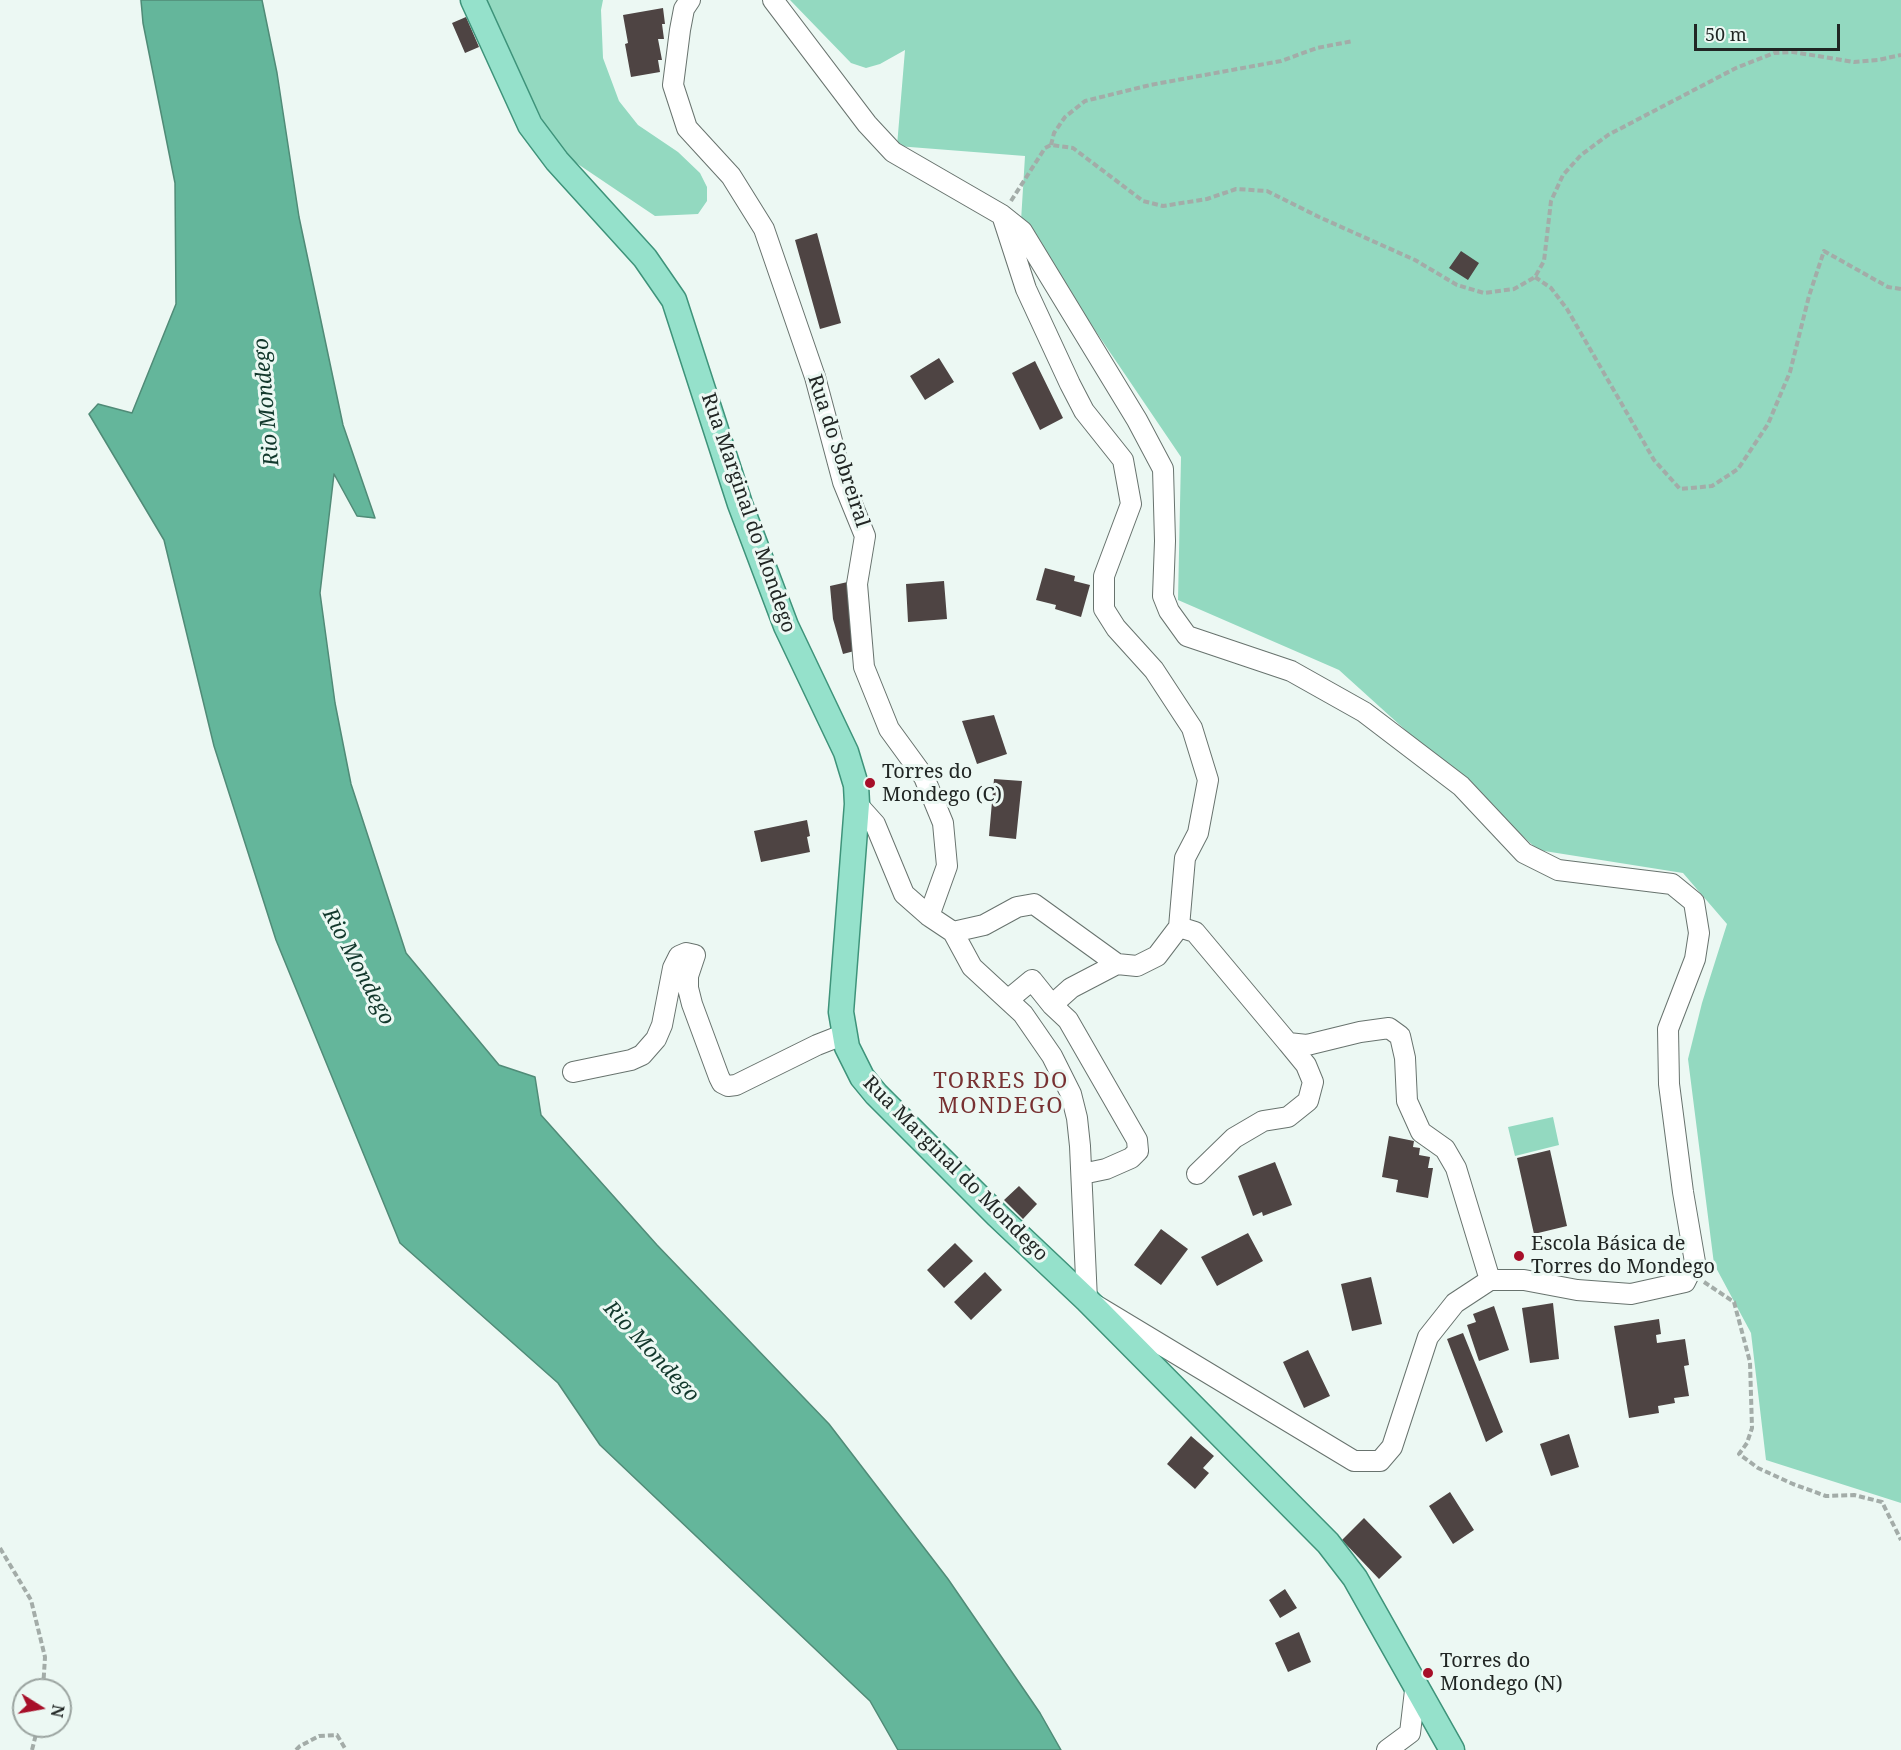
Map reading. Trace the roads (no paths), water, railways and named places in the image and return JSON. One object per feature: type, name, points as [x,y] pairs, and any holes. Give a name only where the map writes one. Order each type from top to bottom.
[{"type":"main road","name":"Rua Marginal do Mondego","points":[[473,0],[530,125],[557,161],[645,258],[674,300],[740,504],[786,626],[846,752],[856,785],[857,804],[841,1012],[847,1047],[862,1077],[876,1094],[997,1215],[1087,1300],[1328,1543],[1355,1578],[1416,1682],[1452,1750]]},
{"type":"street","name":"Rua do Sobreiral","points":[[690,0],[684,9],[673,85],[687,128],[731,176],[764,229],[815,377],[843,482],[865,536],[857,584],[864,667],[889,729],[924,777],[943,823],[947,866],[929,916]]},
{"type":"street","points":[[773,0],[867,124],[893,152],[1002,216],[1023,231],[1137,420],[1163,469],[1165,542],[1163,596],[1169,611],[1187,636],[1291,671],[1364,712],[1461,786],[1524,853],[1558,870],[1672,884],[1694,902],[1700,933],[1695,959],[1668,1029],[1669,1084],[1695,1262],[1685,1282],[1631,1294],[1577,1290],[1524,1280],[1490,1280],[1455,1303],[1428,1336],[1392,1447],[1380,1461],[1354,1461],[1087,1300],[1082,1174],[1077,1118],[1067,1085],[1052,1056],[1023,1014],[972,968],[953,932],[929,916],[904,894],[875,824],[857,804]]},
{"type":"street","points":[[953,932],[984,925],[1017,907],[1034,904],[1117,964],[1137,966],[1157,956],[1179,927],[1185,858],[1198,833],[1208,780],[1192,728],[1154,670],[1116,628],[1104,609],[1104,576],[1131,504],[1123,460],[1084,411],[1070,384],[1026,289],[1002,216]]},
{"type":"street","points":[[1179,927],[1195,932],[1306,1065],[1313,1082],[1308,1101],[1288,1118],[1263,1121],[1233,1138],[1197,1174]]},
{"type":"street","points":[[573,1072],[631,1060],[642,1054],[656,1039],[663,1025],[673,969],[679,956],[686,953],[695,955],[688,976],[688,988],[722,1083],[728,1086],[736,1085],[817,1045],[845,1034]]},
{"type":"street","points":[[1052,1005],[1071,988],[1117,964]]},
{"type":"street","points":[[1009,999],[1032,980],[1052,1005],[1068,1020],[1138,1143],[1138,1151],[1131,1158],[1110,1167],[1082,1174]]},
{"type":"street","points":[[1288,1043],[1307,1045],[1360,1032],[1389,1028],[1400,1036],[1405,1058],[1407,1101],[1421,1132],[1445,1149],[1456,1168],[1490,1280]]},
{"type":"street","points":[[1387,1750],[1410,1733],[1416,1682]]},
{"type":"water","name":"Rio Mondego","points":[[141,0],[262,0],[277,73],[299,217],[343,425],[375,518],[357,516],[334,474],[320,593],[335,703],[351,784],[406,953],[499,1065],[535,1077],[541,1115],[657,1245],[829,1424],[948,1579],[1040,1713],[1061,1750],[898,1750],[870,1701],[600,1445],[558,1383],[400,1243],[276,940],[214,746],[164,540],[89,414],[98,404],[132,413],[176,304],[175,183],[143,23]]},
{"type":"place","name":"Torres do Mondego (C)","points":[[870,783]]},
{"type":"place","name":"Escola Básica de Torres do Mondego","points":[[1519,1256]]},
{"type":"place","name":"Torres do Mondego (N)","points":[[1428,1673]]},
{"type":"district","name":"TORRES DO MONDEGO","points":[[1001,1094]]}]
